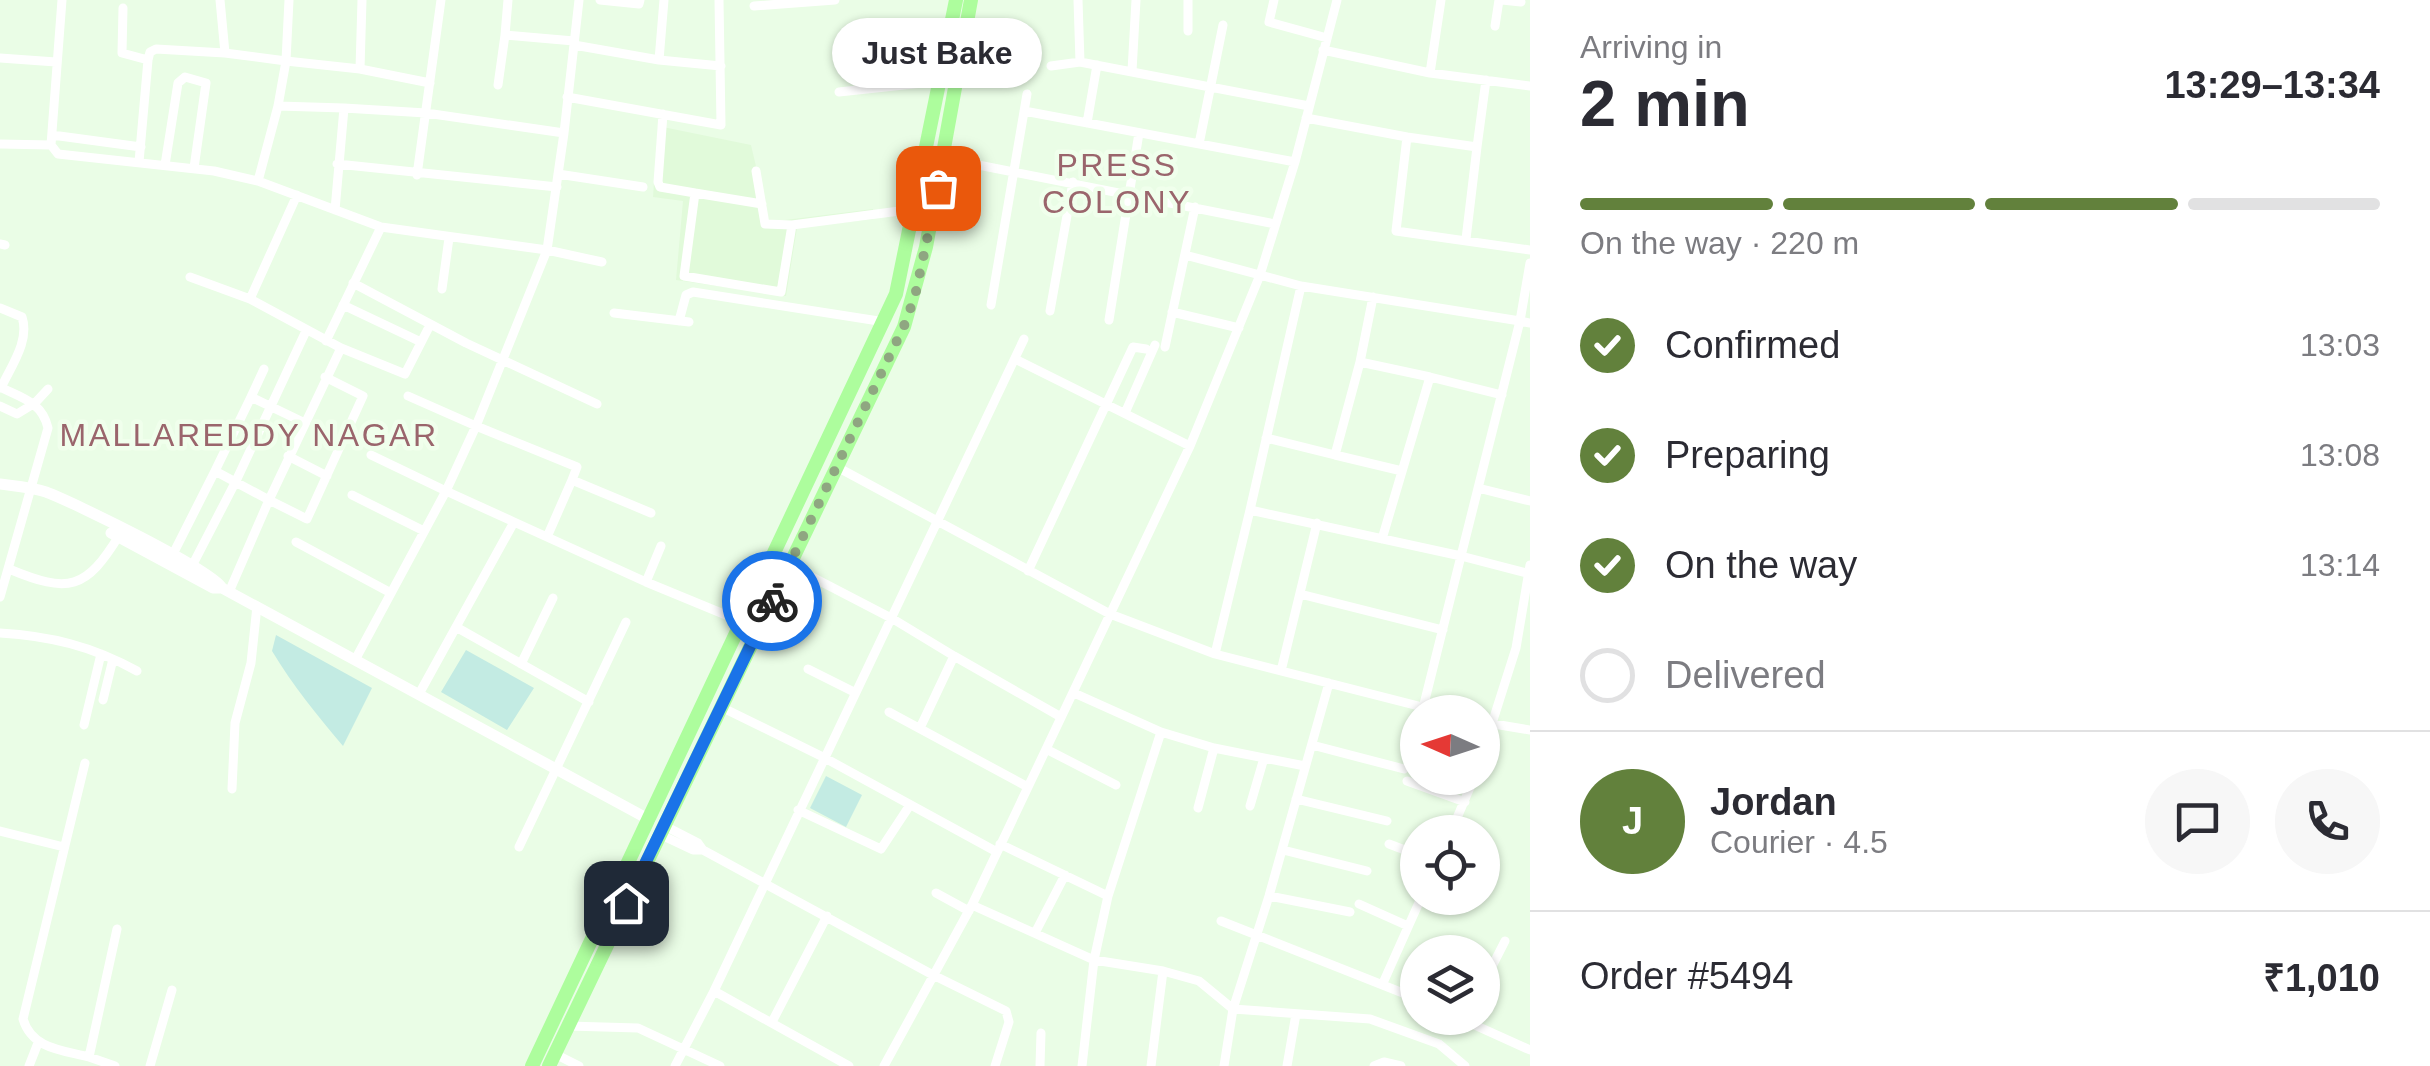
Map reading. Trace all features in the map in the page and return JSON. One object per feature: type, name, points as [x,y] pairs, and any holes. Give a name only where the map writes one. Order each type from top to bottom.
[{"type":"main road","points":[[552,1060],[658,826],[742,622],[894,299],[956,0]]},
{"type":"main road","points":[[532,1066],[721,707],[887,366],[912,304],[971,0]]},
{"type":"main road","points":[[894,299],[912,304]]},
{"type":"street","points":[[62,0],[52,140],[58,154],[194,168],[258,181],[380,227],[546,250],[602,262]]},
{"type":"street","points":[[220,0],[225,53]]},
{"type":"street","points":[[258,181],[286,60],[289,0]]},
{"type":"street","points":[[360,69],[362,0]]},
{"type":"street","points":[[417,175],[441,0]]},
{"type":"street","points":[[498,85],[508,0]]},
{"type":"street","points":[[355,660],[476,426],[546,250],[579,0]]},
{"type":"street","points":[[600,0],[639,4],[640,0]]},
{"type":"street","points":[[659,60],[664,0]]},
{"type":"street","points":[[568,97],[721,125],[719,0]]},
{"type":"street","points":[[754,6],[835,0]]},
{"type":"street","points":[[1078,0],[1080,62]]},
{"type":"street","points":[[1132,71],[1136,0]]},
{"type":"street","points":[[1188,0],[1188,31]]},
{"type":"street","points":[[1274,0],[1268,22],[1326,38]]},
{"type":"street","points":[[884,1066],[970,908],[1190,446],[1260,275],[1338,0]]},
{"type":"street","points":[[1430,73],[1441,0]]},
{"type":"street","points":[[1495,26],[1500,0],[1521,2]]},
{"type":"street","points":[[123,8],[122,53],[148,60]]},
{"type":"street","points":[[1199,144],[1223,25]]},
{"type":"street","points":[[506,35],[574,43],[659,60],[722,66]]},
{"type":"street","points":[[140,162],[148,60],[150,52],[156,49],[360,69],[430,84]]},
{"type":"street","points":[[1323,50],[1430,73],[1530,86]]},
{"type":"street","points":[[0,58],[56,62]]},
{"type":"street","points":[[1052,66],[1080,62],[1309,106]]},
{"type":"street","points":[[1088,123],[1097,65]]},
{"type":"street","points":[[165,165],[178,83],[185,77],[206,82],[194,168]]},
{"type":"street","points":[[839,92],[940,80]]},
{"type":"street","points":[[1466,239],[1486,80]]},
{"type":"street","points":[[991,305],[1027,94]]},
{"type":"street","points":[[278,106],[426,113],[564,132]]},
{"type":"street","points":[[335,210],[344,108]]},
{"type":"street","points":[[1024,111],[1295,162]]},
{"type":"street","points":[[663,114],[660,187],[762,204]]},
{"type":"street","points":[[1306,118],[1477,147]]},
{"type":"street","points":[[1109,320],[1139,133]]},
{"type":"street","points":[[1407,137],[1396,231],[1530,250]]},
{"type":"street","points":[[0,144],[52,140],[141,147]]},
{"type":"street","points":[[943,158],[1274,224]]},
{"type":"street","points":[[338,164],[557,187]]},
{"type":"street","points":[[756,170],[765,224],[792,225],[915,209]]},
{"type":"street","points":[[558,174],[642,187]]},
{"type":"street","points":[[1050,311],[1074,182]]},
{"type":"street","points":[[694,193],[684,270],[687,278],[780,292],[792,225]]},
{"type":"street","points":[[250,299],[297,195]]},
{"type":"street","points":[[1125,413],[1172,312],[1195,208]]},
{"type":"street","points":[[326,340],[380,227]]},
{"type":"street","points":[[442,289],[449,238]]},
{"type":"street","points":[[1185,254],[1301,286],[1525,322]]},
{"type":"street","points":[[1426,695],[1502,395],[1525,322],[1530,263]]},
{"type":"street","points":[[190,277],[250,299],[341,348],[405,374],[430,325]]},
{"type":"street","points":[[353,283],[430,325],[598,404]]},
{"type":"street","points":[[1214,654],[1301,286]]},
{"type":"street","points":[[614,314],[684,322],[686,295],[693,292],[885,322]]},
{"type":"street","points":[[1336,456],[1373,297]]},
{"type":"street","points":[[343,305],[421,342]]},
{"type":"street","points":[[0,597],[48,428],[45,415],[36,404],[0,388],[24,340],[25,328],[22,316],[1,310]]},
{"type":"street","points":[[1172,312],[1239,328]]},
{"type":"street","points":[[192,566],[306,330]]},
{"type":"street","points":[[675,1066],[1024,339]]},
{"type":"street","points":[[1028,570],[1133,346],[1156,347]]},
{"type":"street","points":[[226,590],[341,348]]},
{"type":"street","points":[[1015,359],[1190,446]]},
{"type":"street","points":[[1360,362],[1502,395]]},
{"type":"street","points":[[170,560],[264,369]]},
{"type":"street","points":[[215,471],[307,519],[363,396],[325,377]]},
{"type":"street","points":[[1382,539],[1430,377]]},
{"type":"street","points":[[0,406],[17,414],[36,404],[48,389]]},
{"type":"street","points":[[408,396],[577,467],[548,537]]},
{"type":"street","points":[[251,398],[306,423]]},
{"type":"street","points":[[1266,438],[1402,470]]},
{"type":"street","points":[[370,455],[742,622]]},
{"type":"street","points":[[288,456],[327,476]]},
{"type":"street","points":[[837,468],[1110,614],[1214,654],[1400,702]]},
{"type":"street","points":[[572,480],[651,512]]},
{"type":"street","points":[[0,487],[46,492],[213,588],[226,590],[556,766],[658,826],[698,843],[703,850],[1006,1011],[1009,1022],[995,1066]]},
{"type":"street","points":[[1478,488],[1530,501]]},
{"type":"street","points":[[352,495],[424,531]]},
{"type":"street","points":[[1250,510],[1529,570],[1516,648],[1498,695]]},
{"type":"street","points":[[419,694],[514,522]]},
{"type":"street","points":[[1280,671],[1317,522]]},
{"type":"street","points":[[9,569],[42,583],[79,582],[105,560],[121,534]]},
{"type":"street","points":[[296,542],[391,593]]},
{"type":"street","points":[[646,582],[660,546]]},
{"type":"street","points":[[170,560],[192,566],[218,580],[226,590]]},
{"type":"street","points":[[789,565],[893,618],[1062,718]]},
{"type":"street","points":[[1300,594],[1443,630]]},
{"type":"street","points":[[521,664],[553,598]]},
{"type":"street","points":[[232,790],[235,723],[251,662],[256,606]]},
{"type":"street","points":[[518,847],[626,622]]},
{"type":"street","points":[[456,627],[589,702]]},
{"type":"street","points":[[0,633],[46,636],[137,671]]},
{"type":"street","points":[[84,726],[101,654]]},
{"type":"street","points":[[920,728],[954,656]]},
{"type":"street","points":[[103,700],[113,659]]},
{"type":"street","points":[[808,669],[854,692]]},
{"type":"street","points":[[1224,1066],[1233,1009],[1283,850],[1329,683]]},
{"type":"street","points":[[1074,693],[1160,732],[1214,748],[1305,766]]},
{"type":"street","points":[[721,707],[998,848],[1108,896]]},
{"type":"street","points":[[889,712],[1026,786]]},
{"type":"street","points":[[1500,725],[1530,730]]},
{"type":"street","points":[[1082,1066],[1094,960],[1108,896],[1160,732]]},
{"type":"street","points":[[1312,746],[1400,768]]},
{"type":"street","points":[[1198,808],[1214,748]]},
{"type":"street","points":[[1046,749],[1116,785]]},
{"type":"street","points":[[1250,806],[1264,758]]},
{"type":"street","points":[[86,763],[24,1019],[28,1034],[38,1043],[107,1065]]},
{"type":"street","points":[[1447,795],[1466,802]]},
{"type":"street","points":[[1460,815],[1468,795]]},
{"type":"street","points":[[1296,799],[1387,820]]},
{"type":"street","points":[[798,810],[881,849],[910,804]]},
{"type":"street","points":[[0,832],[64,848]]},
{"type":"street","points":[[1389,844],[1400,848]]},
{"type":"street","points":[[1283,850],[1367,871]]},
{"type":"street","points":[[1035,933],[1064,875]]},
{"type":"street","points":[[936,894],[1094,960],[1163,971],[1199,982],[1233,1009],[1370,1019],[1439,1044],[1465,1066]]},
{"type":"street","points":[[1269,896],[1350,912]]},
{"type":"street","points":[[1359,904],[1408,926]]},
{"type":"street","points":[[1382,983],[1414,915]]},
{"type":"street","points":[[772,1022],[827,916]]},
{"type":"street","points":[[1221,921],[1400,991]]},
{"type":"street","points":[[88,1057],[117,930]]},
{"type":"street","points":[[1500,952],[1506,941]]},
{"type":"street","points":[[1151,1066],[1163,971]]},
{"type":"street","points":[[150,1066],[172,990]]},
{"type":"street","points":[[714,991],[849,1066]]},
{"type":"street","points":[[1287,1066],[1296,1014]]},
{"type":"street","points":[[568,1026],[638,1028],[720,1066]]},
{"type":"street","points":[[1040,1066],[1041,1033]]},
{"type":"street","points":[[1498,1035],[1530,1050]]},
{"type":"street","points":[[29,1066],[38,1043]]},
{"type":"street","points":[[552,1060],[579,1066]]},
{"type":"street","points":[[1374,1066],[1384,1062],[1402,1066]]},
{"type":"shaded area","points":[[658,126],[751,145],[769,222],[873,209],[874,219],[797,228],[786,296],[676,280],[683,201],[653,197]]},
{"type":"shaded area","points":[[276,635],[372,688],[343,746],[272,651]]},
{"type":"shaded area","points":[[466,650],[534,688],[507,730],[441,692]]},
{"type":"shaded area","points":[[826,776],[862,795],[846,827],[810,808]]},
{"type":"way so far","points":[[772,601],[904,326],[915,296],[938,188]]},
{"type":"place","name":"Just Bake","points":[[938,188]]},
{"type":"district","name":"PRESS COLONY","points":[[1117,184]]},
{"type":"district","name":"MALLAREDDY NAGAR","points":[[249,435]]},
{"type":"route","points":[[626,903],[772,601]]}]
